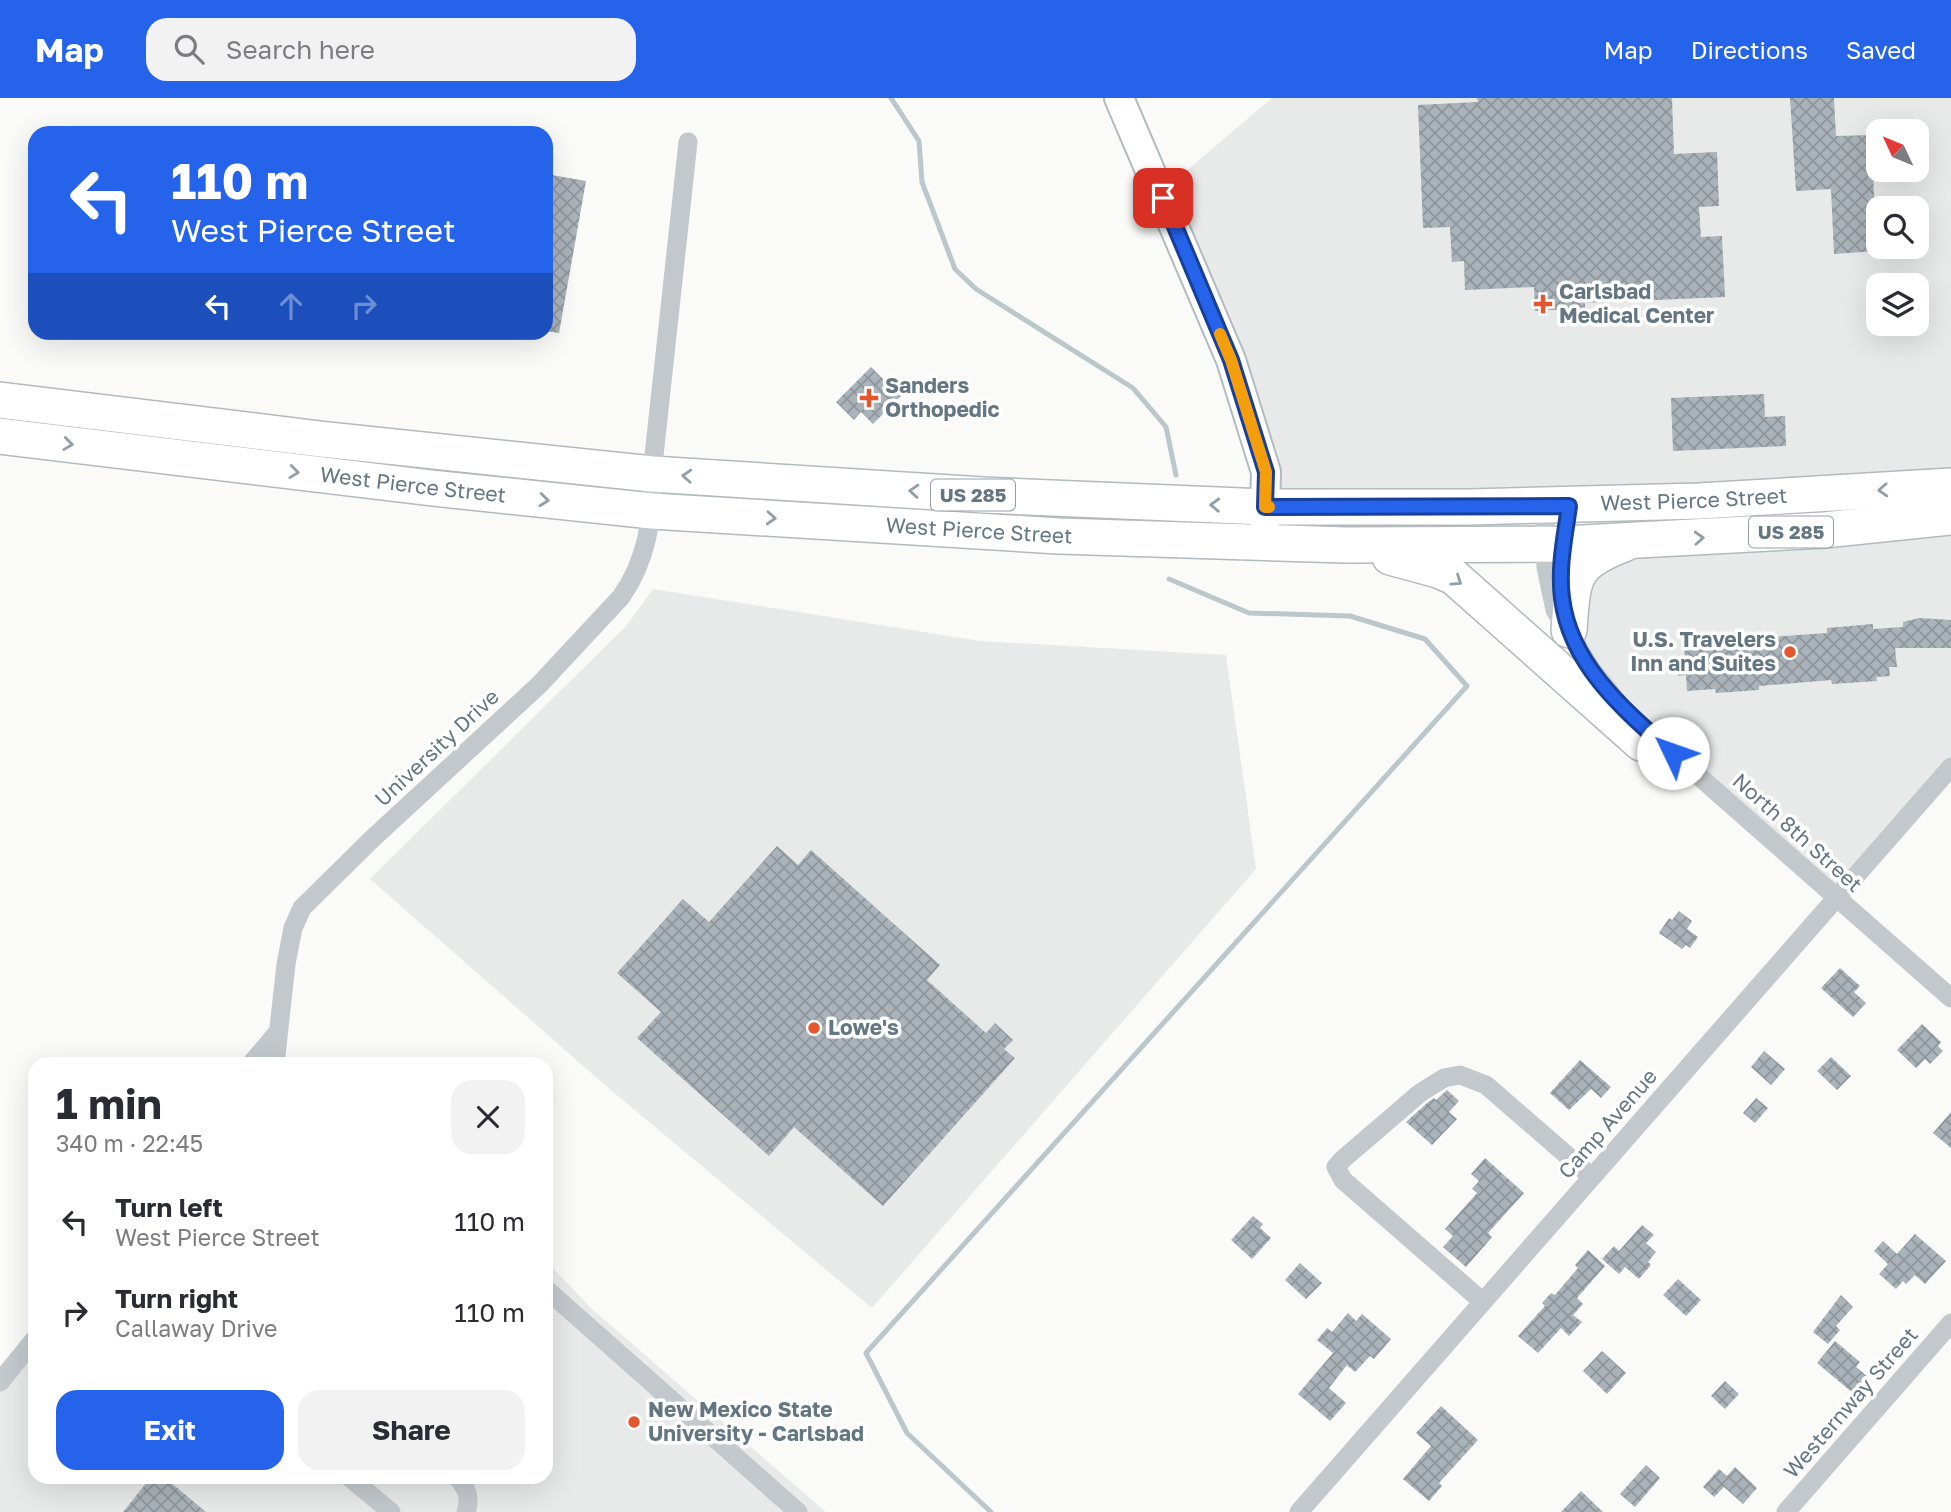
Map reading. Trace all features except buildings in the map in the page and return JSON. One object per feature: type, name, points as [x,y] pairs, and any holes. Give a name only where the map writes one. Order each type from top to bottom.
[{"type":"highway","name":"West Pierce Street","points":[[1951,485],[1713,500],[1557,506],[1265,507],[983,495],[652,474],[320,439],[7,401],[5,436],[432,488],[653,511],[1059,536],[1346,545],[1554,544],[1824,530],[1951,517]]},
{"type":"highway","points":[[1569,630],[1571,591],[1575,578],[1594,558],[1631,541]]},
{"type":"highway","points":[[1346,545],[1422,565],[1454,577],[1641,743],[1673,753]]},
{"type":"street","points":[[1119,98],[1231,360],[1266,472],[1264,541]]},
{"type":"street","name":"University Drive","points":[[276,1057],[288,952],[293,928],[302,908],[372,839],[539,685],[621,597],[632,581],[640,563],[653,511],[652,474],[688,142]]},
{"type":"street","name":"North 8th Street","points":[[1557,506],[1554,544],[1546,567],[1555,610],[1591,669],[1613,698],[1835,898],[1951,998]]},
{"type":"street","name":"Camp Avenue","points":[[1299,1512],[1951,767]]},
{"type":"street","points":[[257,1057],[278,1032]]},
{"type":"street","points":[[1483,1302],[1343,1180],[1336,1167],[1342,1160],[1436,1081],[1460,1075],[1486,1085],[1592,1177]]},
{"type":"street","points":[[553,1295],[798,1512]]},
{"type":"street","name":"Westernway Street","points":[[1786,1512],[1951,1323]]},
{"type":"street","points":[[0,1382],[28,1348]]},
{"type":"street","points":[[357,1484],[391,1512]]},
{"type":"street","points":[[463,1484],[470,1502],[466,1512]]},
{"type":"shaded area","name":"Carlsbad Medical Center","points":[[1272,98],[1951,98],[1951,486],[1265,507],[1266,472],[1160,193]]},
{"type":"shaded area","points":[[1951,517],[1951,767],[1835,898],[1627,713],[1591,669],[1571,606],[1594,558]]},
{"type":"shaded area","points":[[653,589],[980,641],[1226,655],[1256,869],[872,1308],[606,1086],[370,879],[627,625]]},
{"type":"shaded area","name":"New Mexico State University - Carlsbad","points":[[553,1268],[592,1309],[826,1512],[0,1512],[0,1366],[28,1332],[28,1484],[553,1484]]},
{"type":"waterway","points":[[891,98],[919,141],[922,182],[955,269],[976,289],[1133,388],[1166,427],[1176,475]]},
{"type":"waterway","points":[[991,1512],[907,1433],[866,1353],[1467,686],[1425,639],[1350,616],[1249,613],[1169,579]]},
{"type":"slow traffic","points":[[1220,334],[1231,360],[1266,472],[1265,507],[1269,507]]},
{"type":"place","name":"Carlsbad Medical Center","points":[[1543,304]]},
{"type":"place","name":"Sanders Orthopedic","points":[[869,398]]},
{"type":"place","name":"U.S. Travelers Inn and Suites","points":[[1790,652]]},
{"type":"place","name":"Lowe's","points":[[814,1028]]},
{"type":"place","name":"New Mexico State University - Carlsbad","points":[[634,1422]]},
{"type":"route","points":[[1163,198],[1231,360],[1266,472],[1265,507],[1569,506],[1561,579],[1569,630],[1591,669],[1613,698],[1673,753]]}]
